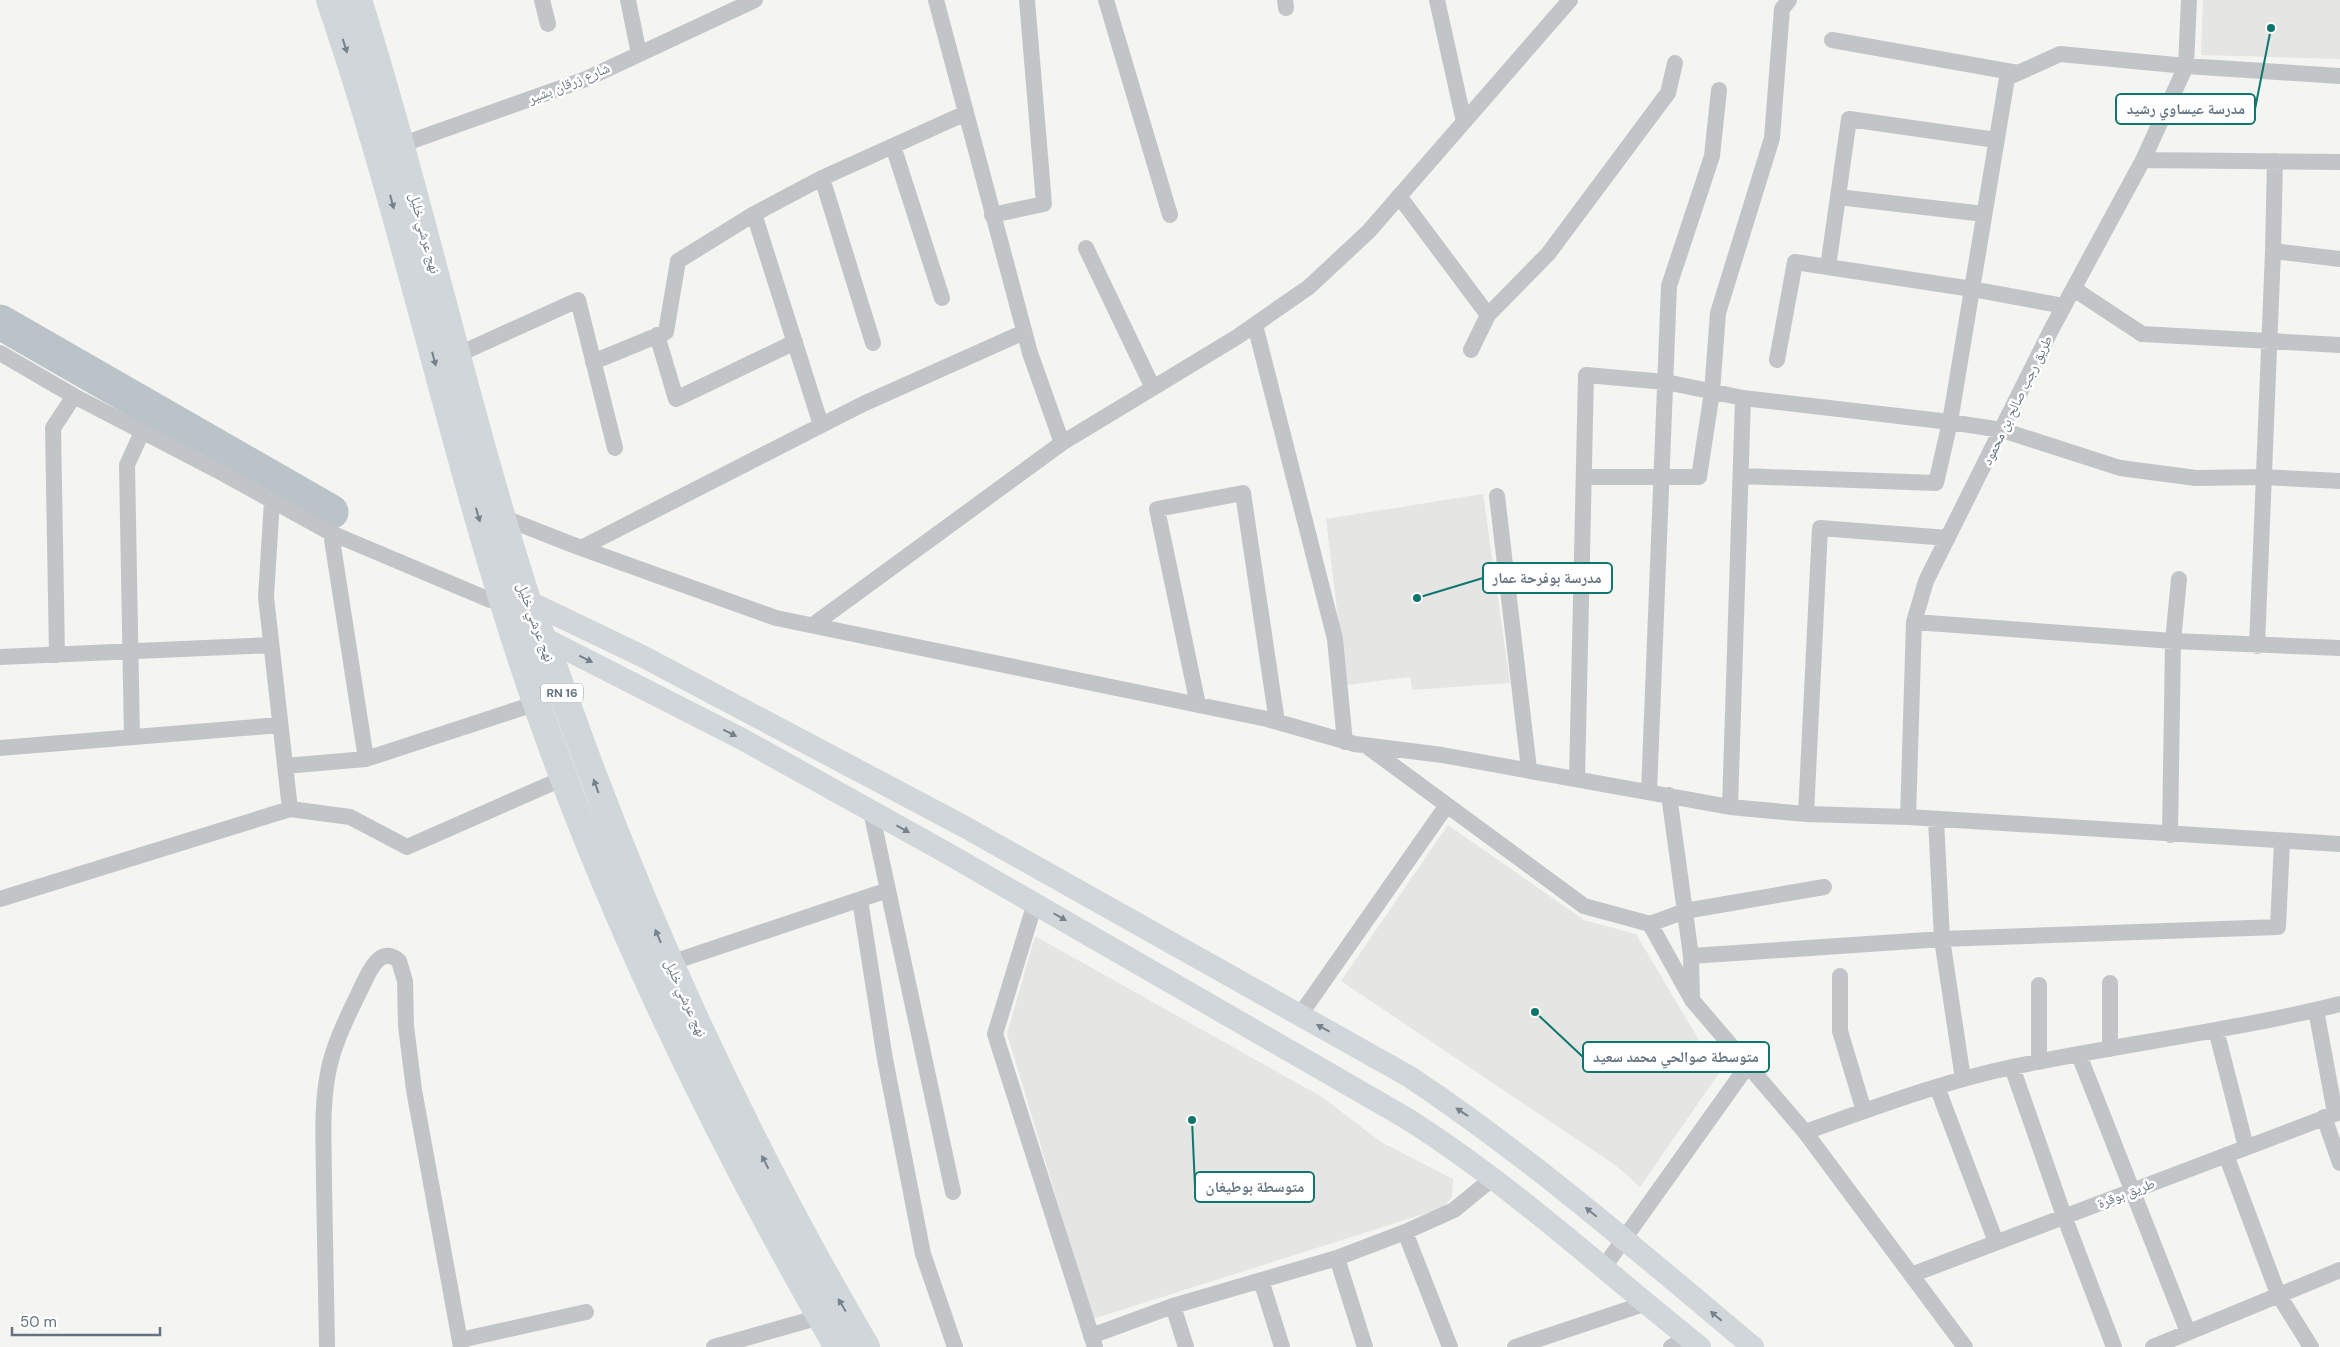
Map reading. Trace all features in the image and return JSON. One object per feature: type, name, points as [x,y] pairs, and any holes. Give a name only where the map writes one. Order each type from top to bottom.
[{"type":"highway","name":"نهج عرشي خليل","points":[[330,0],[390,149],[457,354],[502,517],[537,703],[564,778],[649,978],[714,1119],[781,1250],[838,1347]]},
{"type":"highway","name":"نهج عرشي خليل","points":[[358,0],[451,423],[495,595],[518,610],[542,637],[606,814],[670,964],[733,1100],[818,1266],[866,1347]]},
{"type":"street","points":[[542,0],[548,24]]},
{"type":"street","points":[[628,0],[639,54]]},
{"type":"street","name":"شارع زرقان بشير","points":[[390,149],[586,79],[755,0]]},
{"type":"street","points":[[936,0],[1024,332],[1062,444]]},
{"type":"street","points":[[992,215],[1044,204],[1026,0]]},
{"type":"street","points":[[1106,0],[1170,215]]},
{"type":"street","points":[[1437,0],[1464,122]]},
{"type":"street","points":[[1584,477],[1699,477],[1712,392],[1718,313],[1772,138],[1782,9],[1789,0]]},
{"type":"street","name":"طريق رجب صالح بن محمود","points":[[1908,818],[1914,622],[1926,581],[2064,306],[2143,160],[2186,66],[2189,0]]},
{"type":"street","points":[[813,625],[1062,444],[1254,325],[1309,286],[1369,230],[1464,122],[1564,3]]},
{"type":"street","points":[[1832,40],[2018,73]]},
{"type":"street","points":[[1740,476],[1936,483],[1950,422],[2006,78],[2060,54],[2186,66],[2340,76]]},
{"type":"street","points":[[1471,350],[1488,315],[1548,254],[1668,94],[1675,63]]},
{"type":"street","points":[[1649,792],[1669,286],[1712,156],[1719,90]]},
{"type":"street","points":[[593,362],[666,332],[678,261],[754,214],[822,178],[966,113]]},
{"type":"street","points":[[1828,267],[1849,119],[1996,140]]},
{"type":"street","points":[[893,146],[942,298]]},
{"type":"street","points":[[2143,160],[2340,162]]},
{"type":"street","points":[[2257,646],[2270,342],[2275,161]]},
{"type":"street","points":[[822,178],[873,343]]},
{"type":"street","points":[[1399,196],[1488,315]]},
{"type":"street","points":[[1838,196],[1984,214]]},
{"type":"street","points":[[754,214],[822,425]]},
{"type":"street","points":[[1086,248],[1152,388]]},
{"type":"street","points":[[2273,251],[2340,260]]},
{"type":"street","points":[[1777,360],[1795,262],[1972,288],[2064,306]]},
{"type":"street","points":[[2074,289],[2142,334],[2340,345]]},
{"type":"street","points":[[457,354],[578,300],[615,448]]},
{"type":"street","points":[[1254,325],[1335,639],[1345,742]]},
{"type":"street","points":[[581,548],[863,404],[1024,332]]},
{"type":"street","points":[[656,335],[676,399],[795,342]]},
{"type":"street","points":[[0,353],[74,396],[331,533],[495,595]]},
{"type":"street","points":[[1577,779],[1586,376],[1666,382],[1743,398],[1950,422],[2002,430],[2120,468],[2196,478],[2264,477],[2340,481]]},
{"type":"street","points":[[57,655],[53,428],[74,396]]},
{"type":"street","points":[[1730,807],[1743,398]]},
{"type":"street","points":[[132,737],[127,465],[142,432]]},
{"type":"street","points":[[1198,705],[1157,509],[1243,493],[1277,722]]},
{"type":"street","points":[[1497,496],[1528,769]]},
{"type":"street","points":[[272,500],[266,597],[290,809]]},
{"type":"street","points":[[502,517],[581,548],[776,618],[1277,722],[1345,742],[1366,746],[1442,755],[1528,769],[1730,807],[1806,814],[1936,819],[2282,842],[2340,844]]},
{"type":"street","points":[[1806,814],[1820,528],[1948,538]]},
{"type":"street","points":[[331,533],[366,759]]},
{"type":"street","points":[[2170,834],[2173,641],[2179,579]]},
{"type":"street","points":[[518,610],[642,656],[965,827],[1410,1077],[1470,1117],[1625,1240],[1753,1347]]},
{"type":"street","points":[[1914,622],[2173,641],[2340,648]]},
{"type":"street","points":[[542,637],[742,740],[871,811],[1329,1072],[1451,1146],[1647,1303],[1687,1344]]},
{"type":"street","points":[[0,657],[271,645]]},
{"type":"street","points":[[285,766],[366,759],[537,703]]},
{"type":"street","points":[[0,748],[280,725]]},
{"type":"street","points":[[1366,746],[1584,906],[1650,924],[1685,911],[1824,887]]},
{"type":"street","points":[[0,899],[290,809],[350,817],[406,846],[564,778]]},
{"type":"street","points":[[1669,795],[1691,956],[1692,1000]]},
{"type":"street","points":[[1300,1015],[1447,805]]},
{"type":"street","points":[[871,811],[953,1192]]},
{"type":"street","points":[[1936,819],[1942,939],[1963,1079]]},
{"type":"street","points":[[1691,956],[1942,939],[2278,927],[2282,842]]},
{"type":"street","points":[[670,964],[888,890]]},
{"type":"street","points":[[860,900],[885,1059],[923,1254],[955,1347]]},
{"type":"street","points":[[1035,903],[995,1034],[1093,1342],[1173,1306],[1337,1258],[1405,1232],[1454,1210],[1493,1178]]},
{"type":"street","points":[[1650,924],[1692,1000],[1805,1132],[1965,1347]]},
{"type":"street","points":[[327,1347],[324,1125],[328,1073],[345,1022],[375,962],[383,956],[399,961],[404,982],[410,1061],[460,1343],[586,1312]]},
{"type":"street","points":[[1840,976],[1840,1031],[1864,1111]]},
{"type":"street","points":[[2110,983],[2110,1049]]},
{"type":"street","points":[[2039,984],[2039,1062]]},
{"type":"street","points":[[1805,1132],[1937,1087],[2012,1067],[2216,1030],[2340,1004]]},
{"type":"street","points":[[2316,1010],[2340,1164]]},
{"type":"street","points":[[2216,1030],[2246,1147]]},
{"type":"street","points":[[2079,1055],[2188,1332]]},
{"type":"street","points":[[1604,1267],[1748,1065]]},
{"type":"street","points":[[2012,1067],[2064,1216],[2114,1347]]},
{"type":"street","points":[[1937,1087],[1996,1242]]},
{"type":"street","name":"طريق بوقرة","points":[[1912,1275],[2333,1114]]},
{"type":"street","points":[[2226,1155],[2278,1294],[2311,1347]]},
{"type":"street","points":[[1405,1232],[1450,1347]]},
{"type":"street","points":[[1337,1258],[1365,1347]]},
{"type":"street","points":[[2153,1347],[2340,1270]]},
{"type":"street","points":[[1261,1280],[1282,1347]]},
{"type":"street","points":[[1515,1347],[1647,1303]]},
{"type":"street","points":[[1173,1306],[1186,1347]]},
{"type":"street","points":[[714,1347],[820,1317]]},
{"type":"shaded area","points":[[2203,0],[2340,0],[2340,59],[2201,55]]},
{"type":"shaded area","points":[[1483,494],[1510,683],[1412,690],[1410,677],[1346,685],[1326,519]]},
{"type":"shaded area","points":[[1448,825],[1584,920],[1636,934],[1703,1047],[1715,1043],[1726,1063],[1640,1187],[1618,1167],[1341,981]]},
{"type":"shaded area","points":[[1035,936],[1322,1097],[1381,1142],[1453,1179],[1452,1197],[1443,1208],[1093,1319],[1007,1034]]},
{"type":"waterway","points":[[0,322],[331,512]]},
{"type":"place","name":"مدرسة عيساوي رشيد","points":[[2271,28]]},
{"type":"place","name":"مدرسة بوفرحة عمار","points":[[1417,598]]},
{"type":"place","name":"متوسطة صوالحي محمد سعيد","points":[[1535,1012]]},
{"type":"place","name":"متوسطة بوطيغان","points":[[1192,1120]]}]
